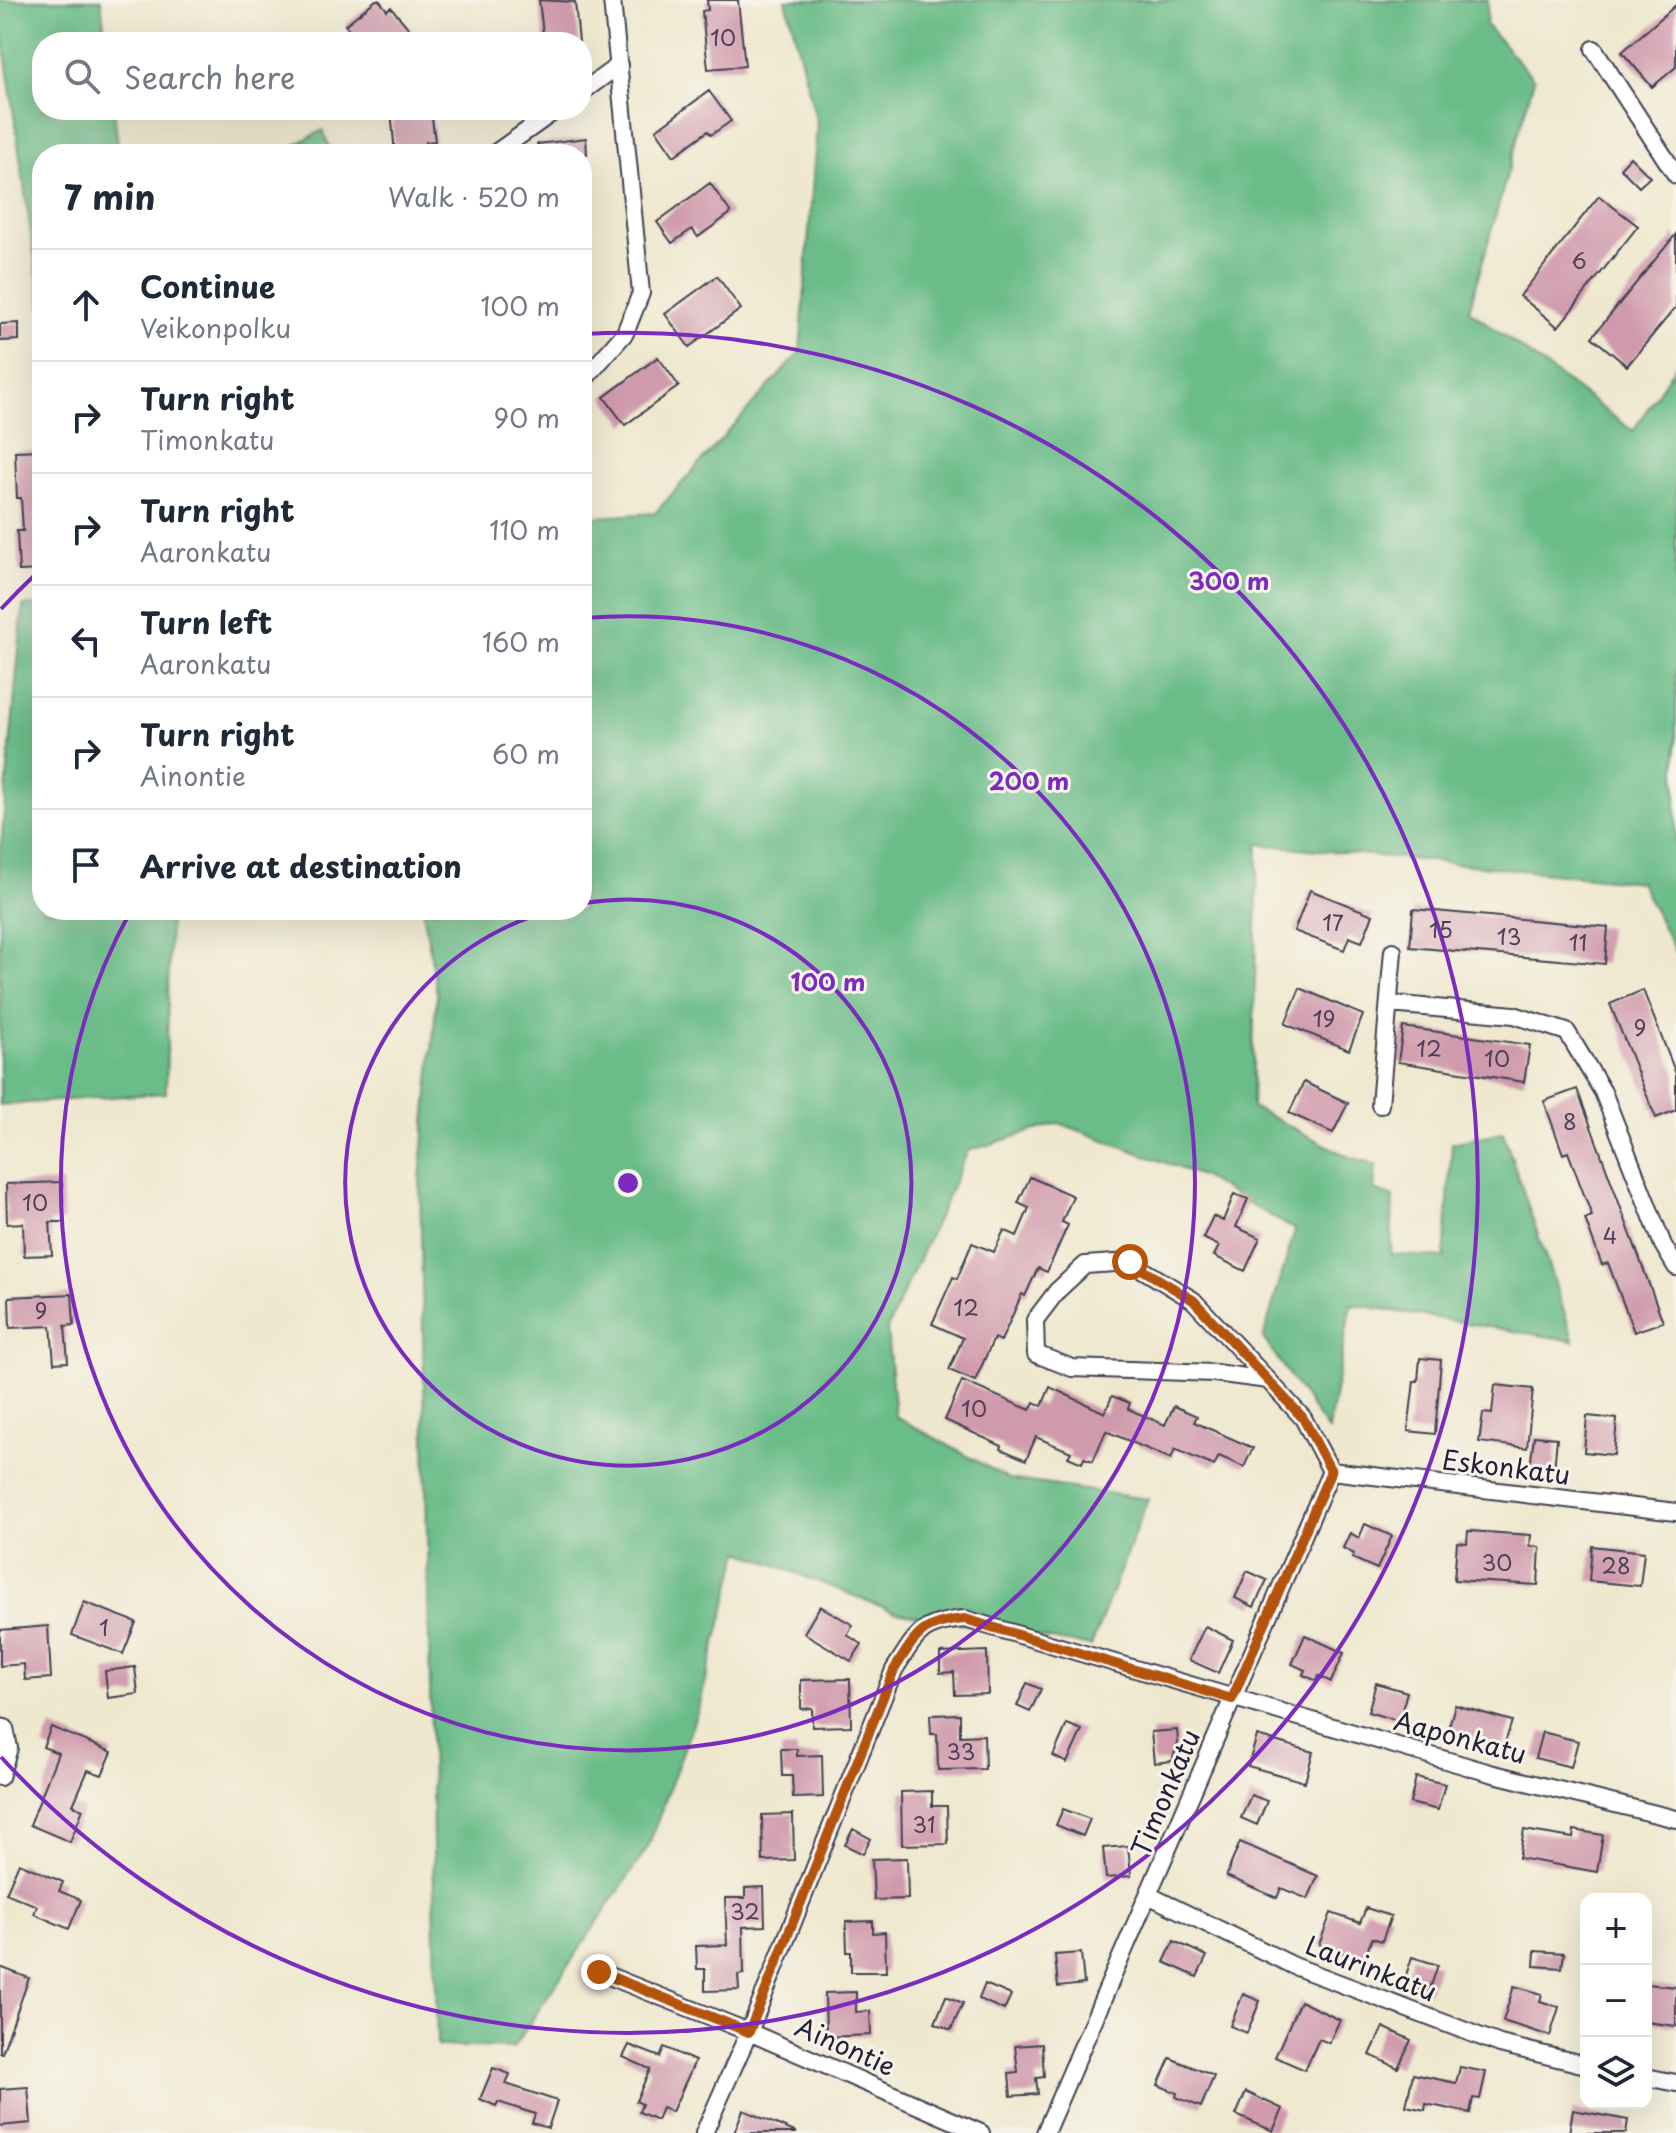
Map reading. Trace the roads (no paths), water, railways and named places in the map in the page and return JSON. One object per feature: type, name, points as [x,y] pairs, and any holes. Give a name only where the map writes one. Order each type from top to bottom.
[{"type":"street","points":[[592,371],[625,333],[641,293],[612,0]]},
{"type":"street","points":[[1594,49],[1676,175]]},
{"type":"street","points":[[592,85],[619,65]]},
{"type":"street","points":[[508,144],[542,120]]},
{"type":"street","points":[[1380,1105],[1393,951]]},
{"type":"street","points":[[1390,1004],[1514,1015],[1567,1032],[1603,1092],[1663,1245],[1676,1267]]},
{"type":"street","points":[[1268,1380],[1215,1373],[1072,1368],[1036,1354],[1035,1320],[1057,1291],[1085,1265],[1130,1262],[1193,1300],[1268,1380],[1303,1418],[1331,1471]]},
{"type":"street","name":"Eskonkatu","points":[[1331,1471],[1676,1512]]},
{"type":"street","name":"Timonkatu","points":[[1050,2131],[1331,1471]]},
{"type":"street","name":"Aaponkatu","points":[[704,2133],[749,2032],[894,1670],[925,1627],[965,1619],[1490,1773],[1676,1819]]},
{"type":"street","points":[[0,1727],[5,1728],[9,1748],[0,1777]]},
{"type":"street","name":"Laurinkatu","points":[[1148,1895],[1294,1966],[1500,2044],[1580,2064]]},
{"type":"street","name":"Ainontie","points":[[599,1972],[749,2032],[981,2133]]},
{"type":"street","points":[[1652,2078],[1676,2083]]}]
